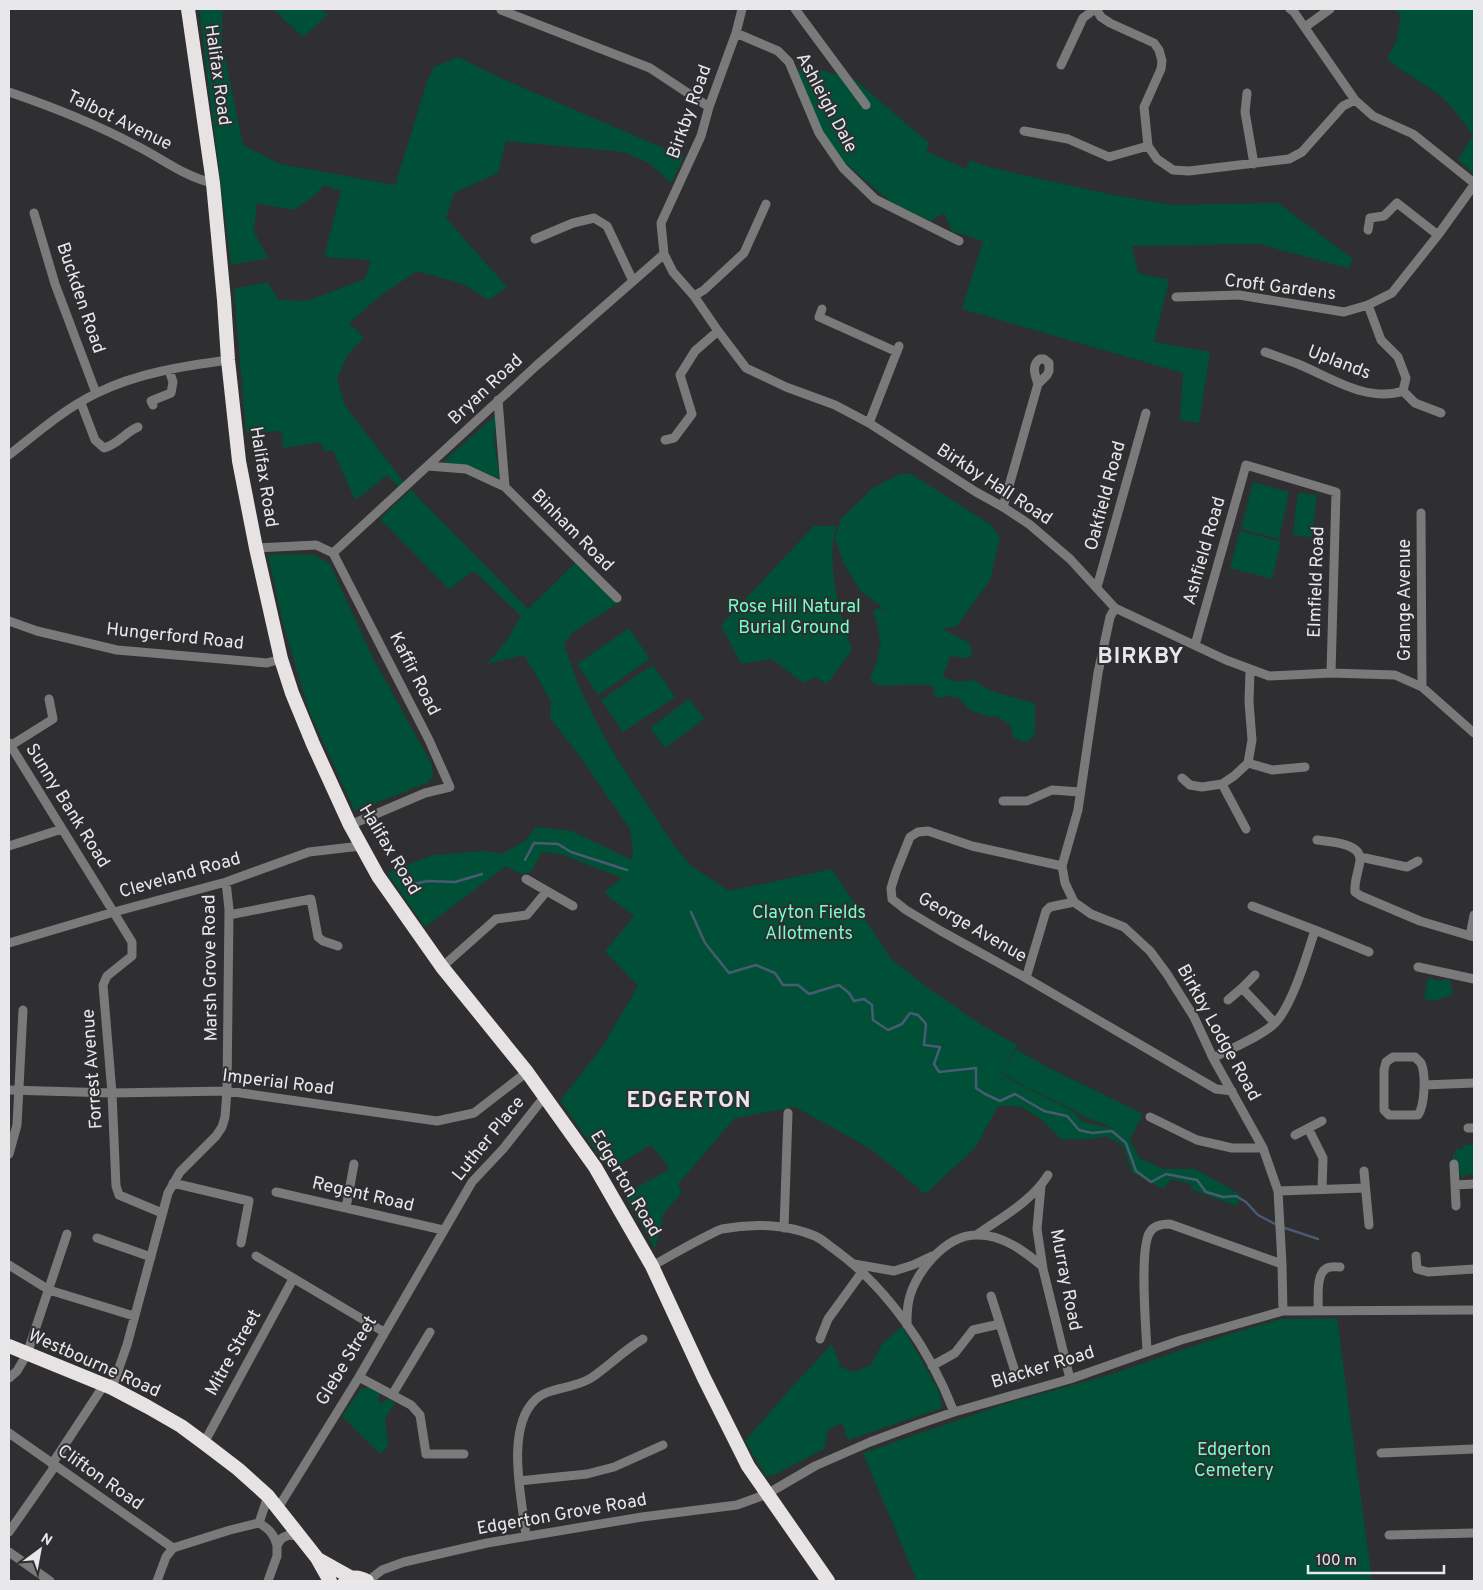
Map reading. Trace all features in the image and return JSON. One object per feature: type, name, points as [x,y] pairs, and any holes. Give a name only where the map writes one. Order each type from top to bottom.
[{"type":"highway","name":"Halifax Road","points":[[188,9],[214,183],[228,360],[239,461],[281,659],[292,693],[313,744],[350,825],[378,876],[409,919]]},
{"type":"highway","name":"Edgerton Road","points":[[409,919],[442,967],[527,1072],[595,1167],[652,1266],[704,1378],[748,1466],[828,1581]]},
{"type":"highway","name":"Westbourne Road","points":[[9,1346],[108,1386],[181,1426],[238,1469],[268,1496],[317,1558],[330,1581]]},
{"type":"highway","name":"Westbourne Road","points":[[317,1558],[348,1580],[357,1577],[367,1581]]},
{"type":"street","name":"Birkby Road","points":[[661,223],[701,136],[709,107],[736,34],[742,9]]},
{"type":"street","points":[[795,9],[866,104]]},
{"type":"street","points":[[1061,65],[1083,18],[1096,9],[1101,17],[1110,23],[1154,43],[1159,50],[1162,61],[1161,69],[1144,107],[1148,146],[1158,159],[1173,170],[1189,171],[1289,159],[1302,152],[1313,142],[1343,106],[1355,100]]},
{"type":"street","points":[[1290,9],[1294,12],[1355,100],[1373,116],[1413,134],[1474,184]]},
{"type":"street","points":[[1305,28],[1330,9]]},
{"type":"street","points":[[502,10],[650,68],[709,107]]},
{"type":"street","name":"Ashleigh Dale","points":[[736,34],[778,51],[789,62],[819,133],[843,168],[875,199],[960,241]]},
{"type":"street","name":"Talbot Avenue","points":[[9,92],[55,107],[137,146],[196,179],[214,183]]},
{"type":"street","points":[[1247,93],[1245,112],[1254,164]]},
{"type":"street","points":[[1024,131],[1068,139],[1108,157],[1148,146]]},
{"type":"street","name":"Croft Gardens","points":[[1176,297],[1239,295],[1344,312],[1368,305],[1392,293],[1438,235],[1474,184]]},
{"type":"street","points":[[1368,230],[1370,218],[1384,216],[1397,203],[1438,235]]},
{"type":"street","points":[[694,296],[704,290],[744,253],[766,204]]},
{"type":"street","name":"Buckden Road","points":[[34,213],[55,284],[96,393]]},
{"type":"street","points":[[535,239],[573,223],[594,218],[607,226],[633,281]]},
{"type":"street","name":"Birkby Hall Road","points":[[661,223],[664,254],[673,272],[694,296],[746,368],[786,387],[835,405],[870,423],[976,492],[1003,506],[1030,524],[1070,559],[1115,608],[1250,670],[1269,676],[1331,673],[1395,675],[1422,687],[1474,733]]},
{"type":"street","name":"Bryan Road","points":[[333,553],[498,400],[664,254]]},
{"type":"street","name":"Uplands","points":[[1265,352],[1356,389],[1374,394],[1391,395],[1403,391],[1406,378],[1398,357],[1381,340],[1368,305]]},
{"type":"street","points":[[819,317],[898,349],[870,423]]},
{"type":"street","points":[[672,441],[692,414],[680,376],[695,351],[718,331]]},
{"type":"street","points":[[9,455],[50,421],[96,393],[132,378],[228,360]]},
{"type":"street","points":[[153,405],[151,401],[172,393],[173,382],[169,370]]},
{"type":"street","points":[[1003,506],[1038,384]]},
{"type":"street","points":[[1403,391],[1415,403],[1441,414]]},
{"type":"street","name":"Binham Road","points":[[498,400],[505,486]]},
{"type":"street","points":[[81,403],[95,440],[104,448],[113,446],[128,431],[138,427]]},
{"type":"street","name":"Oakfield Road","points":[[1097,587],[1146,413]]},
{"type":"street","name":"Ashfield Road","points":[[1195,645],[1246,465],[1336,492]]},
{"type":"street","name":"Binham Road","points":[[428,466],[466,469],[505,486],[617,598]]},
{"type":"street","name":"Elmfield Road","points":[[1331,673],[1336,492]]},
{"type":"street","name":"Grange Avenue","points":[[1421,513],[1422,687]]},
{"type":"street","points":[[256,548],[316,545],[333,553]]},
{"type":"street","name":"Kaffir Road","points":[[333,553],[429,740],[450,787],[425,793],[350,825]]},
{"type":"street","points":[[1026,978],[1046,911],[1050,907],[1074,902],[1065,884],[1062,866],[1078,810],[1098,673],[1110,617],[1115,608]]},
{"type":"street","name":"Hungerford Road","points":[[9,621],[38,631],[117,650],[267,663],[281,659]]},
{"type":"street","points":[[1182,778],[1190,784],[1202,786],[1222,784],[1248,763],[1252,740],[1249,702],[1250,670]]},
{"type":"street","points":[[10,744],[53,719],[49,699]]},
{"type":"street","name":"Sunny Bank Road","points":[[10,744],[114,912]]},
{"type":"street","points":[[1248,763],[1272,770],[1305,767]]},
{"type":"street","points":[[1222,784],[1246,829]]},
{"type":"street","points":[[1003,801],[1027,801],[1052,790],[1080,792]]},
{"type":"street","points":[[9,846],[62,829]]},
{"type":"street","name":"George Avenue","points":[[1062,866],[972,846],[928,831],[918,832],[910,837],[896,872],[891,888],[892,899],[906,910],[941,931],[1026,978],[1216,1089],[1232,1091]]},
{"type":"street","points":[[1317,840],[1352,847],[1359,851],[1360,859],[1354,885],[1355,892],[1361,896],[1420,921],[1472,936],[1474,915]]},
{"type":"street","name":"Cleveland Road","points":[[9,943],[226,882],[309,852],[361,846]]},
{"type":"street","points":[[1360,859],[1365,858],[1407,867],[1418,861]]},
{"type":"street","points":[[526,879],[573,906]]},
{"type":"street","name":"Marsh Grove Road","points":[[9,1532],[108,1386],[127,1345],[162,1213],[173,1183],[180,1172],[205,1149],[219,1131],[225,1118],[229,915],[226,882]]},
{"type":"street","points":[[442,967],[496,919],[527,914],[546,892]]},
{"type":"street","points":[[229,915],[311,899],[318,937],[323,941],[338,946]]},
{"type":"street","name":"Birkby Lodge Road","points":[[1074,902],[1091,914],[1124,927],[1150,951],[1194,1017],[1263,1148],[1278,1191],[1283,1311]]},
{"type":"street","points":[[1252,906],[1369,952]]},
{"type":"street","name":"Forrest Avenue","points":[[114,912],[132,942],[132,956],[107,976],[103,985],[112,1093],[117,1191],[119,1196],[162,1213]]},
{"type":"street","points":[[1214,1058],[1252,1038],[1275,1023],[1291,997],[1315,930]]},
{"type":"street","points":[[1418,967],[1474,979]]},
{"type":"street","points":[[1228,1000],[1255,975]]},
{"type":"street","points":[[1242,988],[1275,1023]]},
{"type":"street","points":[[9,1154],[17,1125],[13,1090],[23,1010]]},
{"type":"street","points":[[1393,1057],[1415,1057],[1421,1063],[1424,1085],[1422,1109],[1418,1115],[1389,1115],[1384,1110],[1384,1070],[1386,1062],[1393,1057]]},
{"type":"street","name":"Imperial Road","points":[[13,1090],[112,1093],[227,1091],[437,1121],[474,1112],[527,1072]]},
{"type":"street","points":[[1424,1085],[1474,1083]]},
{"type":"street","name":"Luther Place","points":[[443,1230],[472,1182],[503,1149],[545,1096]]},
{"type":"street","points":[[784,1228],[788,1113]]},
{"type":"street","points":[[1150,1116],[1198,1140],[1232,1148],[1263,1148]]},
{"type":"street","points":[[1295,1135],[1322,1121]]},
{"type":"street","points":[[1308,1128],[1323,1158],[1322,1189]]},
{"type":"street","points":[[346,1208],[354,1164]]},
{"type":"street","points":[[1454,1164],[1456,1206]]},
{"type":"street","points":[[1364,1171],[1369,1225]]},
{"type":"street","points":[[907,1325],[908,1304],[923,1268],[952,1241],[978,1234],[1016,1208],[1041,1186],[1048,1175]]},
{"type":"street","points":[[173,1183],[249,1201],[241,1243]]},
{"type":"street","points":[[1455,1185],[1474,1184]]},
{"type":"street","name":"Murray Road","points":[[1041,1186],[1037,1229],[1042,1266],[1070,1379]]},
{"type":"street","points":[[1278,1191],[1365,1188]]},
{"type":"street","name":"Regent Road","points":[[276,1192],[443,1230]]},
{"type":"street","points":[[1147,1351],[1144,1258],[1146,1240],[1150,1231],[1159,1224],[1170,1224],[1282,1264]]},
{"type":"street","points":[[652,1266],[720,1230],[756,1225],[784,1228],[816,1237],[853,1264],[881,1292],[907,1325],[932,1366],[946,1391],[954,1412]]},
{"type":"street","name":"Glebe Street","points":[[278,1508],[359,1376],[443,1230]]},
{"type":"street","points":[[9,1378],[17,1371],[27,1354],[67,1234]]},
{"type":"street","points":[[978,1234],[1021,1248],[1042,1266]]},
{"type":"street","points":[[97,1238],[150,1257]]},
{"type":"street","points":[[853,1264],[894,1272],[913,1266],[937,1254]]},
{"type":"street","points":[[256,1256],[384,1332]]},
{"type":"street","points":[[1416,1256],[1417,1269],[1428,1272],[1474,1269]]},
{"type":"street","points":[[9,1265],[49,1290],[134,1316]]},
{"type":"street","points":[[1318,1311],[1320,1277],[1326,1268],[1340,1267]]},
{"type":"street","points":[[820,1339],[828,1319],[862,1272]]},
{"type":"street","name":"Mitre Street","points":[[204,1443],[293,1279]]},
{"type":"street","points":[[991,1296],[1017,1378]]},
{"type":"street","name":"Blacker Road","points":[[767,1494],[815,1466],[856,1448],[954,1412],[1070,1379],[1147,1351],[1283,1311],[1474,1310]]},
{"type":"street","points":[[932,1366],[955,1353],[973,1330],[1000,1324]]},
{"type":"street","points":[[392,1395],[430,1332]]},
{"type":"street","points":[[526,1536],[517,1447],[525,1414],[535,1400],[549,1392],[576,1385],[590,1378],[642,1339]]},
{"type":"street","points":[[359,1376],[411,1405],[420,1415],[426,1454],[464,1454]]},
{"type":"street","name":"Clifton Road","points":[[9,1434],[173,1548]]},
{"type":"street","points":[[520,1480],[586,1474],[614,1467],[663,1444]]},
{"type":"street","points":[[1381,1453],[1474,1448]]},
{"type":"street","name":"Edgerton Grove Road","points":[[367,1581],[382,1570],[404,1562],[487,1543],[642,1517],[737,1506],[767,1494]]},
{"type":"street","points":[[259,1523],[268,1496]]},
{"type":"street","points":[[157,1581],[166,1557],[173,1548],[259,1523],[268,1528],[275,1537],[277,1545],[277,1556],[268,1581]]},
{"type":"street","points":[[1389,1535],[1474,1533]]},
{"type":"street","points":[[277,1545],[282,1538],[290,1535],[299,1536]]},
{"type":"street","points":[[9,1552],[50,1581]]},
{"type":"green space","points":[[199,9],[222,9],[222,43],[243,145],[280,164],[395,185],[428,79],[434,67],[458,57],[505,80],[684,157],[671,183],[649,163],[624,152],[506,141],[498,173],[454,193],[446,218],[507,287],[489,300],[463,284],[417,271],[380,296],[349,323],[364,338],[348,354],[337,379],[345,406],[404,482],[399,487],[387,475],[356,500],[333,450],[324,452],[321,442],[283,448],[281,431],[246,433],[234,289],[267,282],[279,300],[307,301],[365,279],[371,260],[324,257],[341,191],[324,185],[313,197],[293,210],[257,203],[254,232],[268,258],[231,265]]},
{"type":"green space","points":[[273,9],[322,9],[328,15],[303,37]]},
{"type":"green space","points":[[1394,9],[1474,9],[1474,174],[1458,160],[1473,135],[1452,107],[1444,99],[1387,59],[1397,40],[1401,15]]},
{"type":"green space","points":[[801,65],[854,79],[929,143],[926,151],[966,169],[970,160],[988,167],[1108,194],[1172,205],[1278,203],[1353,259],[1348,268],[1259,244],[1132,246],[1138,273],[1169,280],[1154,342],[1210,352],[1199,423],[1180,420],[1183,373],[962,309],[983,241],[952,231],[944,213],[931,221],[891,202],[845,163],[821,130],[797,75]]},
{"type":"green space","points":[[496,415],[494,442],[500,478],[467,466],[443,462]]},
{"type":"green space","points":[[901,474],[911,474],[990,524],[1000,537],[990,580],[957,626],[942,629],[969,643],[972,652],[970,657],[967,658],[950,657],[943,676],[954,681],[974,680],[995,692],[1035,704],[1035,734],[1028,742],[1014,738],[1010,725],[996,716],[990,717],[970,710],[958,697],[944,696],[940,698],[935,696],[933,686],[883,686],[876,684],[870,679],[878,659],[881,643],[873,612],[877,608],[885,610],[859,589],[843,562],[835,538],[841,519],[874,487]]},
{"type":"green space","points":[[1253,482],[1289,492],[1279,539],[1241,529]]},
{"type":"green space","name":"Clayton Fields Allotments","points":[[411,490],[528,609],[575,563],[617,604],[574,631],[564,644],[579,687],[600,729],[673,844],[690,865],[729,891],[832,869],[891,959],[925,986],[980,1024],[1017,1045],[1002,1074],[1024,1087],[1072,1110],[1081,1121],[1118,1132],[1103,1123],[1084,1117],[1073,1109],[1024,1086],[1003,1073],[1016,1049],[1043,1065],[1143,1114],[1130,1139],[1139,1158],[1163,1169],[1195,1169],[1241,1195],[1236,1206],[1191,1189],[1191,1184],[1171,1179],[1163,1189],[1132,1172],[1123,1145],[1105,1136],[1092,1139],[1061,1139],[1041,1119],[1020,1106],[998,1106],[975,1148],[925,1194],[871,1149],[795,1107],[735,1118],[678,1184],[682,1192],[664,1213],[655,1249],[624,1194],[670,1169],[651,1145],[610,1170],[560,1101],[602,1047],[638,986],[605,951],[634,916],[609,897],[605,891],[622,878],[561,854],[542,852],[531,872],[521,874],[506,866],[425,927],[387,873],[433,855],[485,851],[501,854],[525,841],[536,827],[572,831],[632,860],[633,849],[630,829],[579,755],[550,718],[551,701],[524,655],[487,664],[507,640],[521,616],[474,571],[449,589],[380,519]]},
{"type":"green space","points":[[1298,493],[1317,495],[1312,537],[1293,535]]},
{"type":"green space","name":"Rose Hill Natural Burial Ground","points":[[814,526],[836,526],[832,557],[835,589],[852,650],[827,684],[816,677],[803,683],[772,659],[741,664],[721,625]]},
{"type":"green space","points":[[1240,531],[1281,542],[1272,579],[1230,568]]},
{"type":"green space","points":[[268,554],[315,555],[330,564],[372,656],[432,765],[433,776],[427,783],[355,811],[309,711],[283,624]]},
{"type":"green space","points":[[629,628],[650,659],[598,695],[577,664]]},
{"type":"green space","points":[[653,665],[675,697],[623,732],[601,700]]},
{"type":"green space","points":[[689,699],[704,719],[665,748],[650,728]]},
{"type":"green space","points":[[1428,978],[1441,981],[1450,980],[1453,994],[1435,1001],[1424,999]]},
{"type":"green space","points":[[1474,1144],[1474,1175],[1468,1174],[1463,1178],[1459,1173],[1459,1162],[1453,1162],[1453,1154],[1456,1154],[1456,1149],[1463,1149],[1463,1145]]},
{"type":"green space","name":"Edgerton Cemetery","points":[[1337,1318],[1372,1581],[917,1581],[863,1453],[1002,1405],[1109,1375],[1223,1336],[1281,1319]]},
{"type":"green space","points":[[902,1326],[939,1391],[942,1408],[848,1440],[842,1423],[828,1430],[824,1449],[774,1475],[766,1476],[745,1441],[790,1389],[832,1344],[841,1367],[853,1372],[871,1365],[882,1344]]},
{"type":"green space","points":[[371,1387],[380,1394],[378,1401],[381,1403],[388,1399],[395,1402],[385,1419],[388,1447],[380,1454],[342,1416],[361,1389]]},
{"type":"waterway","points":[[525,860],[534,843],[558,844],[571,852],[627,870]]},
{"type":"waterway","points":[[406,886],[427,881],[455,882],[482,874]]},
{"type":"waterway","points":[[691,912],[705,943],[729,973],[756,965],[775,973],[783,985],[798,985],[809,994],[839,985],[849,993],[854,1001],[864,999],[872,1005],[873,1020],[888,1030],[902,1024],[910,1013],[918,1015],[926,1024],[924,1045],[940,1047],[934,1064],[939,1072],[976,1068],[976,1088],[1000,1101],[1015,1094],[1044,1111],[1067,1116],[1079,1130],[1092,1133],[1112,1131],[1126,1143],[1136,1171],[1151,1182],[1166,1174],[1197,1180],[1206,1192],[1223,1197],[1236,1196],[1246,1202],[1258,1215],[1277,1225]]},
{"type":"waterway","points":[[1282,1227],[1318,1239]]},
{"type":"district","name":"BIRKBY","points":[[1141,657]]},
{"type":"district","name":"EDGERTON","points":[[689,1101]]}]
